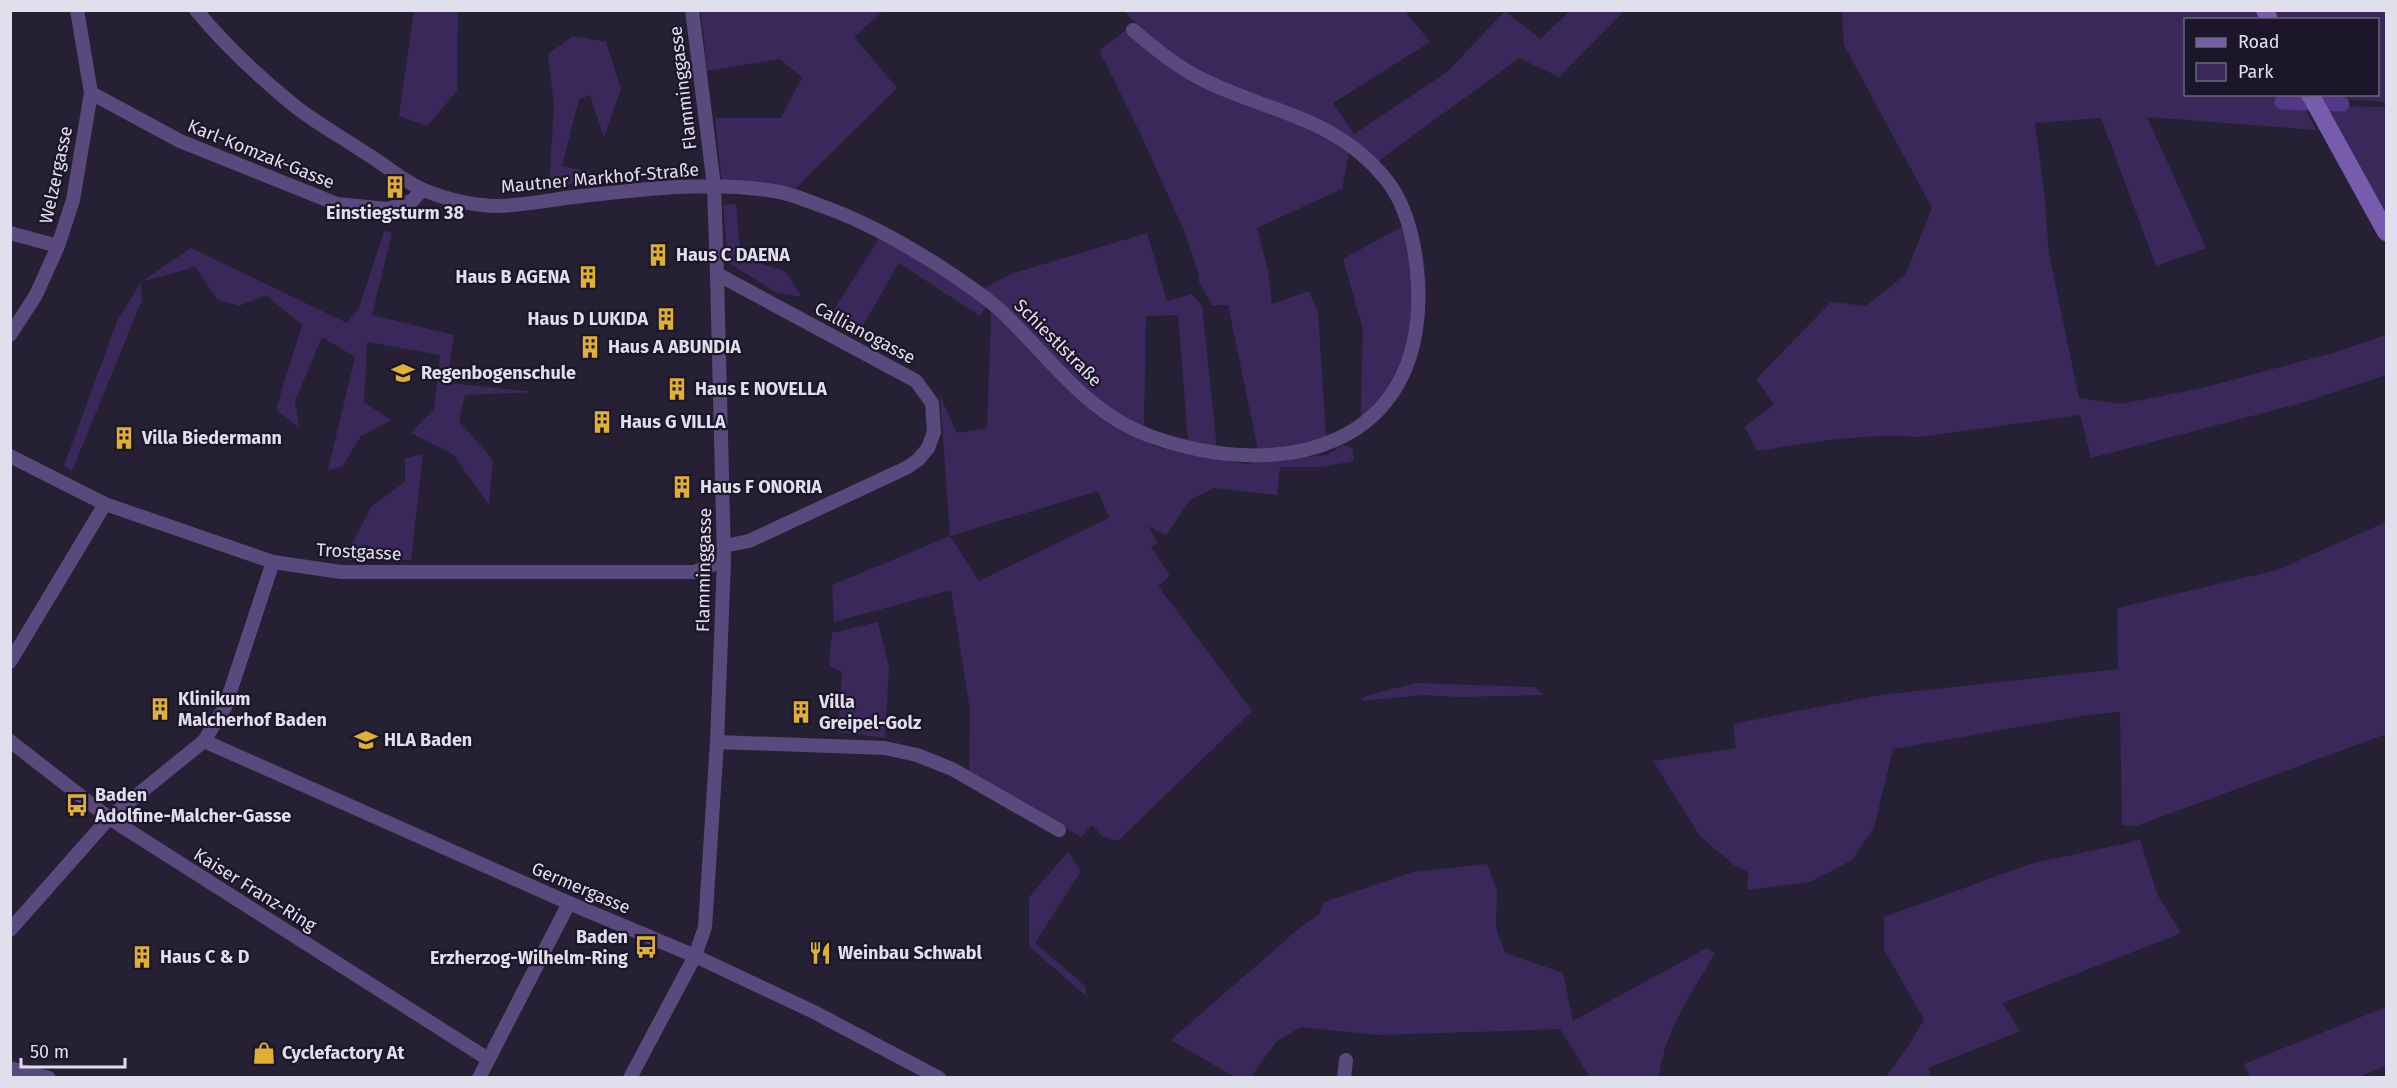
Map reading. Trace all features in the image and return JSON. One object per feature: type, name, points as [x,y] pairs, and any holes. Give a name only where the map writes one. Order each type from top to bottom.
[{"type":"street","name":"Welzergasse","points":[[10,335],[36,295],[58,246],[73,200],[91,93],[77,10]]},
{"type":"street","name":"Mautner Markhof-Straße","points":[[196,10],[246,63],[294,106],[422,190],[454,200],[500,206],[646,189],[714,186]]},
{"type":"street","name":"Flamminggasse","points":[[630,1077],[695,956],[705,927],[717,742],[724,553],[714,186],[692,10]]},
{"type":"street","name":"Schiestlstraße","points":[[714,186],[777,191],[824,207],[889,234],[976,291],[1004,313],[1081,395],[1114,420],[1146,435],[1195,450],[1232,455],[1275,456],[1319,447],[1350,432],[1368,421],[1386,402],[1399,382],[1417,329],[1419,304],[1414,246],[1403,212],[1389,182],[1363,153],[1331,131],[1196,76],[1164,56],[1133,30]]},
{"type":"street","name":"Karl-Komzak-Gasse","points":[[91,93],[180,141],[336,204],[388,209],[412,201],[422,190]]},
{"type":"street","points":[[2311,96],[2386,232]]},
{"type":"street","points":[[10,233],[58,246]]},
{"type":"street","name":"Callianogasse","points":[[717,274],[916,381],[932,403],[934,432],[928,448],[918,460]]},
{"type":"street","name":"Trostgasse","points":[[10,456],[105,504],[273,562],[341,572],[694,572],[724,553],[906,468],[918,460]]},
{"type":"street","points":[[10,662],[105,504]]},
{"type":"street","points":[[10,930],[109,818],[204,741],[225,707],[273,562]]},
{"type":"street","name":"Kaiser Franz-Ring","points":[[10,741],[109,818],[488,1059]]},
{"type":"street","name":"Germergasse","points":[[204,741],[569,903],[695,956],[814,1012],[939,1077]]},
{"type":"street","points":[[717,742],[885,748],[917,755],[952,770],[1059,830]]},
{"type":"street","points":[[479,1077],[569,903]]},
{"type":"street","points":[[1344,1077],[1346,1060]]},
{"type":"street","points":[[10,1068],[49,1077]]},
{"type":"green space","points":[[414,11],[458,11],[457,91],[427,126],[399,116]]},
{"type":"green space","points":[[701,11],[883,11],[854,37],[897,88],[796,188],[722,185],[715,118],[781,118],[802,77],[780,59],[707,71]]},
{"type":"green space","points":[[1124,11],[1405,11],[1430,42],[1333,103],[1354,134],[1447,72],[1505,11],[1540,39],[1570,11],[1624,11],[1559,77],[1519,58],[1377,162],[1349,153],[1342,189],[1257,228],[1268,271],[1272,304],[1309,291],[1318,312],[1326,437],[1305,444],[1258,450],[1228,305],[1212,305],[1199,282],[1186,235],[1141,135],[1099,50],[1136,23]]},
{"type":"green space","points":[[1842,11],[2255,11],[2259,18],[2184,18],[2184,96],[2299,96],[2316,130],[2147,117],[2206,248],[2156,266],[2101,118],[2035,123],[2049,254],[2079,398],[2121,404],[2202,388],[2333,353],[2386,335],[2386,375],[2298,404],[2091,458],[2080,415],[1920,437],[1858,437],[1757,451],[1745,427],[1774,404],[1756,379],[1831,302],[1866,306],[1905,275],[1932,208],[1844,45]]},
{"type":"green space","points":[[2272,11],[2386,11],[2386,102],[2314,96],[2379,96],[2379,18],[2276,18]]},
{"type":"green space","points":[[573,36],[606,42],[621,89],[604,137],[590,95],[579,99],[562,166],[620,179],[549,186],[554,106],[548,54]]},
{"type":"green space","points":[[2326,106],[2386,107],[2386,216]]},
{"type":"green space","points":[[736,204],[741,258],[785,271],[802,297],[775,292],[728,262],[723,205]]},
{"type":"green space","points":[[1414,220],[1425,268],[1426,292],[1420,340],[1413,363],[1389,406],[1360,435],[1363,329],[1343,259]]},
{"type":"green space","points":[[384,231],[392,233],[372,315],[454,335],[447,383],[536,392],[465,395],[459,421],[493,460],[489,505],[453,454],[411,433],[434,409],[440,355],[367,342],[364,402],[391,420],[361,436],[342,467],[328,470],[355,357],[322,337],[295,401],[299,428],[276,409],[302,325],[266,295],[239,306],[218,300],[195,267],[141,282],[191,248],[347,323],[359,308]]},
{"type":"green space","points":[[1147,233],[1167,301],[1192,294],[1202,306],[1218,459],[1246,464],[1327,455],[1343,445],[1352,448],[1354,461],[1322,467],[1280,467],[1277,495],[1214,488],[1190,500],[1166,535],[1148,526],[1158,543],[1151,547],[1170,576],[1158,586],[1252,711],[1118,841],[1102,836],[1092,825],[1081,837],[969,773],[970,710],[951,590],[834,622],[832,585],[950,536],[940,396],[957,433],[987,428],[991,313],[983,289],[1011,274]],"holes":[[[1178,315],[1189,453],[1157,447],[1142,439],[1146,316]],[[1098,491],[1109,518],[979,581],[950,536]]]},
{"type":"green space","points":[[880,237],[985,302],[985,308],[980,316],[899,263],[859,332],[830,316]]},
{"type":"green space","points":[[141,282],[142,300],[72,471],[64,466],[117,321]]},
{"type":"green space","points":[[423,454],[411,560],[344,560],[371,507],[405,482],[405,458]]},
{"type":"green space","points":[[2386,522],[2386,734],[2136,826],[2122,825],[2120,712],[2087,715],[1893,749],[1874,828],[1852,860],[1810,882],[1747,890],[1748,872],[1734,865],[1700,836],[1653,761],[1736,748],[1733,724],[1880,695],[2118,669],[2117,608],[2277,570]]},
{"type":"green space","points":[[878,622],[889,668],[885,738],[838,732],[842,672],[829,666],[832,633]]},
{"type":"green space","points":[[1415,683],[1535,687],[1544,695],[1459,697],[1424,695],[1360,701],[1366,696]]},
{"type":"green space","points":[[2140,839],[2157,894],[2181,933],[2002,1003],[2020,1031],[1928,1068],[1931,1077],[1886,1077],[1910,1044],[1924,1019],[1884,950],[1884,917],[2033,863]]},
{"type":"green space","points":[[1068,852],[1081,871],[1035,943],[1085,986],[1087,997],[1029,946],[1029,897]]},
{"type":"green space","points":[[1487,864],[1497,891],[1496,928],[1505,953],[1563,973],[1573,1021],[1707,948],[1715,953],[1673,1028],[1659,1077],[1590,1077],[1560,1029],[1379,1035],[1301,1027],[1277,1041],[1250,1078],[1235,1077],[1171,1040],[1303,925],[1319,915],[1324,902],[1413,872]]},
{"type":"green space","points":[[2386,1007],[2386,1066],[2359,1077],[2250,1077],[2244,1064]]},
{"type":"waterway","points":[[2282,102],[2342,104]]},
{"type":"place","name":"Einstiegsturm 38","points":[[395,187]]},
{"type":"place","name":"Haus C DAENA","points":[[658,255]]},
{"type":"place","name":"Haus B AGENA","points":[[588,277]]},
{"type":"place","name":"Haus D LUKIDA","points":[[666,319]]},
{"type":"place","name":"Haus A ABUNDIA","points":[[590,347]]},
{"type":"place","name":"Regenbogenschule","points":[[403,373]]},
{"type":"place","name":"Haus E NOVELLA","points":[[677,389]]},
{"type":"place","name":"Haus G VILLA","points":[[602,422]]},
{"type":"place","name":"Villa Biedermann","points":[[124,438]]},
{"type":"place","name":"Haus F ONORIA","points":[[682,487]]},
{"type":"place","name":"Klinikum Malcherhof Baden","points":[[160,709]]},
{"type":"place","name":"Villa Greipel-Golz","points":[[801,712]]},
{"type":"place","name":"HLA Baden","points":[[366,740]]},
{"type":"place","name":"Baden Adolfine-Malcher-Gasse","points":[[77,805]]},
{"type":"place","name":"Baden Erzherzog-Wilhelm-Ring","points":[[646,947]]},
{"type":"place","name":"Weinbau Schwabl","points":[[820,953]]},
{"type":"place","name":"Haus C & D","points":[[142,957]]},
{"type":"place","name":"Cyclefactory At","points":[[264,1053]]}]
